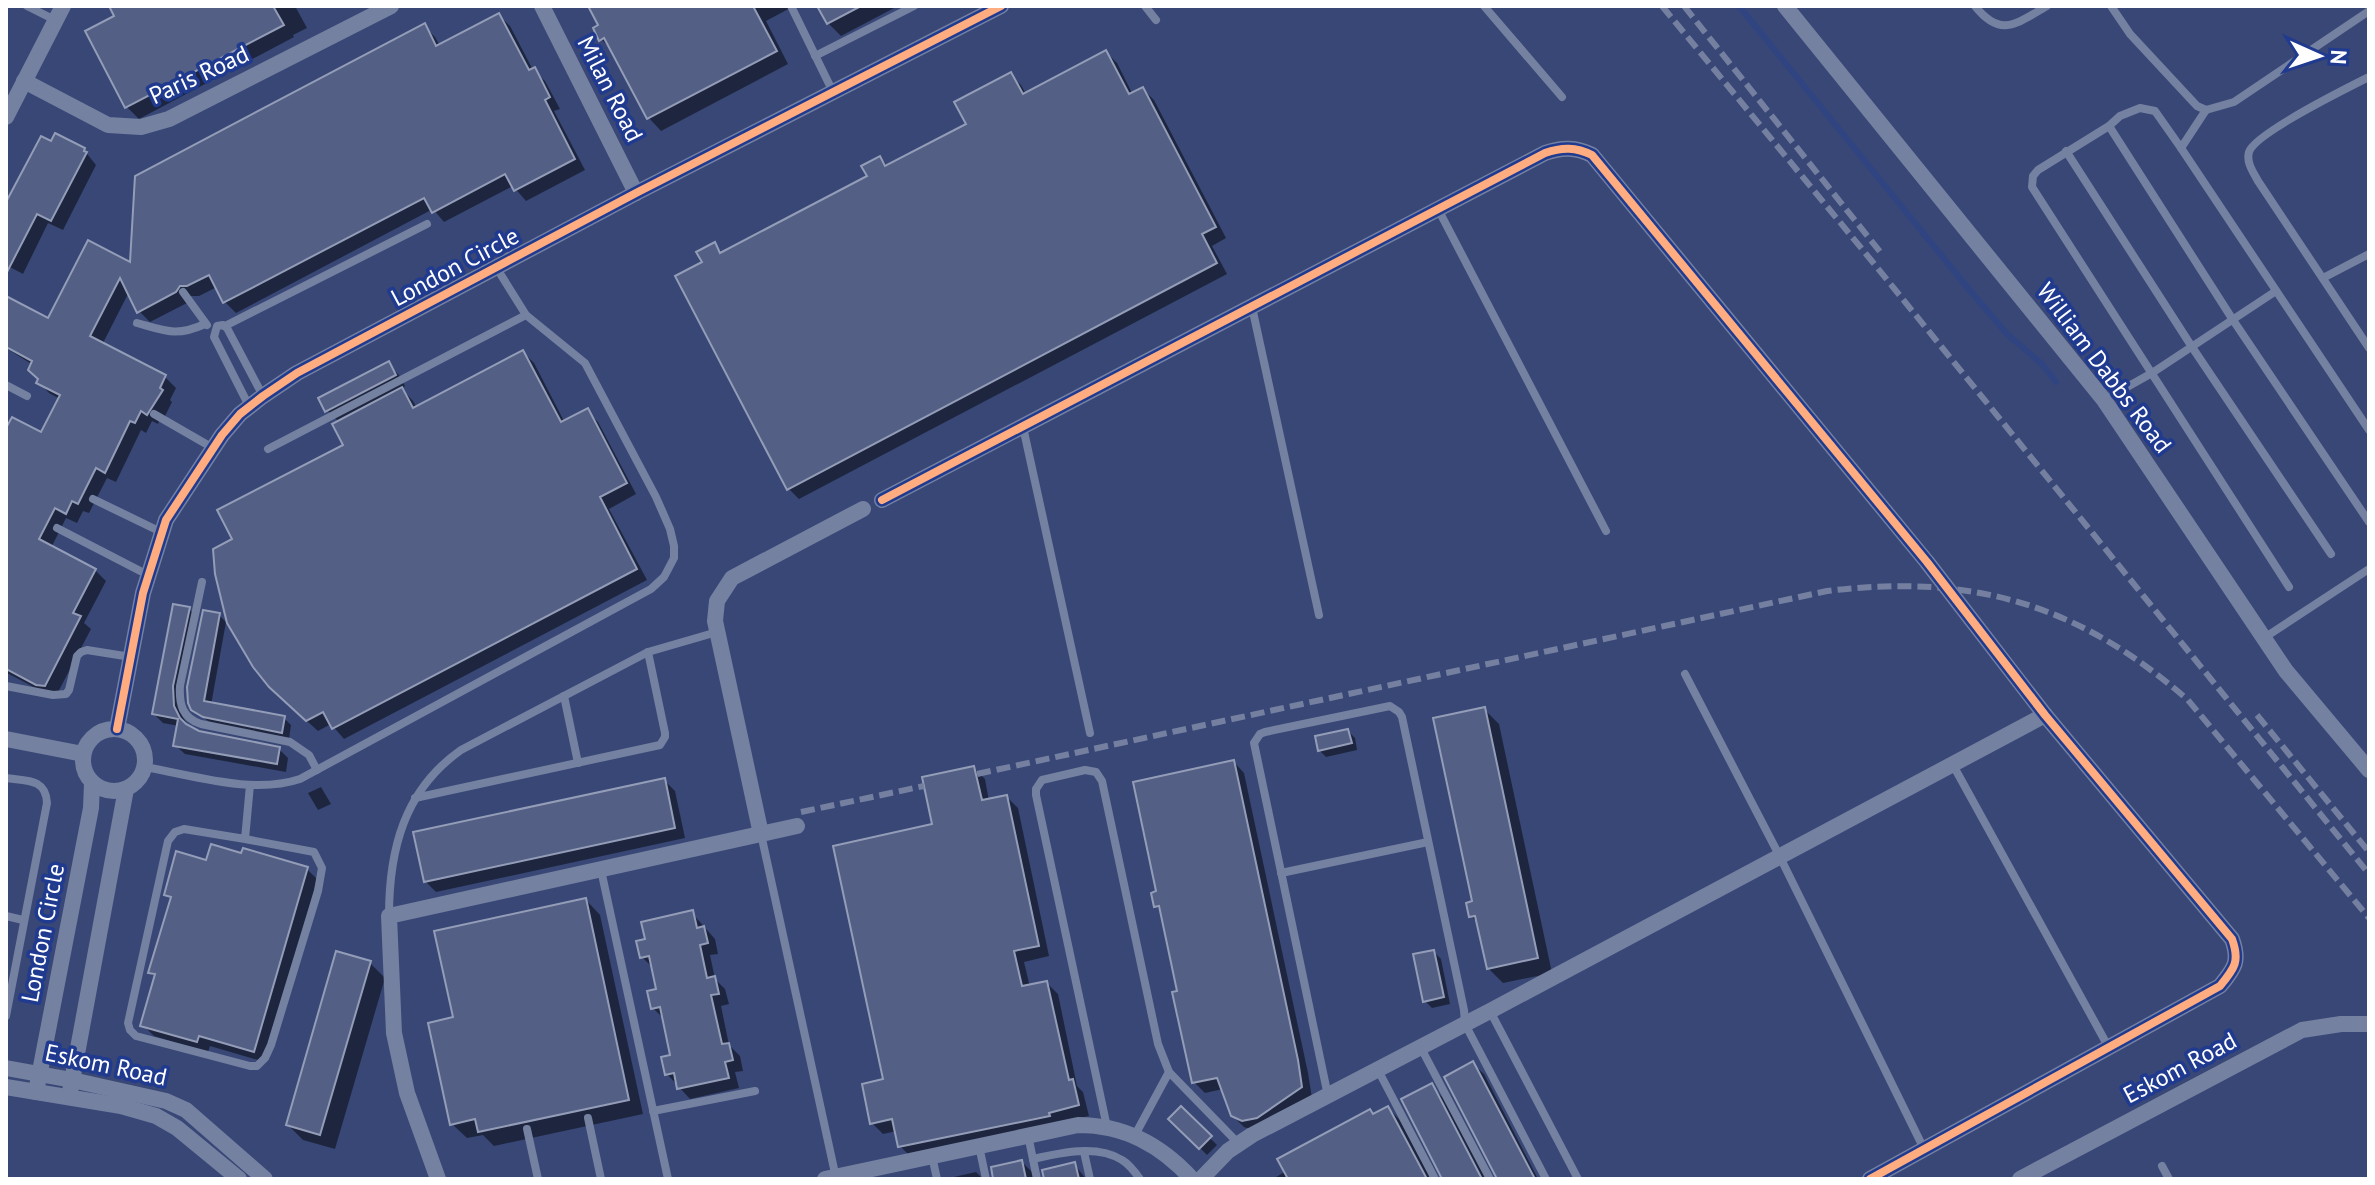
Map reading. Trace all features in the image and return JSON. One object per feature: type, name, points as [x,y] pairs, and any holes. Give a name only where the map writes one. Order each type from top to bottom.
[{"type":"street","name":"Paris Road","points":[[24,81],[108,125],[141,127],[169,119],[369,11],[391,6]]},
{"type":"street","name":"Milan Road","points":[[542,6],[636,193]]},
{"type":"street","name":"London Circle","points":[[117,729],[148,575],[166,520],[240,414],[297,373],[636,193],[1001,6]]},
{"type":"street","name":"William Dabbs Road","points":[[1785,6],[2104,400],[2286,671],[2369,770]]},
{"type":"street","points":[[6,117],[59,13]]},
{"type":"street","points":[[882,500],[1555,150],[1575,149],[1592,155],[1927,562],[2045,715],[2232,939],[2237,954],[2231,973],[2220,986],[1870,1179]]},
{"type":"street","points":[[761,834],[717,632],[717,601],[732,578],[863,509]]},
{"type":"street","points":[[1201,1179],[1238,1143],[2045,715]]},
{"type":"street","points":[[117,729],[137,740],[143,750],[144,767],[138,779],[126,789],[113,792],[92,783],[85,773],[83,754],[92,738],[104,731],[117,729]]},
{"type":"street","points":[[6,739],[83,754]]},
{"type":"street","name":"London Circle","points":[[36,1092],[91,808],[92,783]]},
{"type":"street","points":[[69,1097],[126,789]]},
{"type":"street","points":[[438,1179],[407,1093],[394,1033],[389,916],[797,826]]},
{"type":"street","name":"Eskom Road","points":[[2020,1179],[2302,1030],[2341,1024],[2369,1024]]},
{"type":"street","name":"Eskom Road","points":[[6,1068],[154,1097],[186,1110],[265,1179]]},
{"type":"street","name":"Eskom Road","points":[[6,1087],[121,1106],[156,1116],[177,1128],[239,1179]]},
{"type":"street","points":[[833,1178],[885,1173],[932,1156],[1078,1125],[1107,1127],[1135,1135],[1164,1153],[1192,1179]]},
{"type":"lane","points":[[27,6],[59,13]]},
{"type":"lane","points":[[791,6],[833,92]]},
{"type":"lane","points":[[815,56],[914,6]]},
{"type":"lane","points":[[1145,6],[1156,20]]},
{"type":"lane","points":[[1484,6],[1562,97]]},
{"type":"lane","points":[[1975,6],[1991,22],[2005,26],[2022,21],[2047,6]]},
{"type":"lane","points":[[2111,6],[2130,34],[2197,106],[2206,110],[2234,102],[2369,11]]},
{"type":"lane","points":[[2369,77],[2327,97],[2266,134],[2250,148],[2248,155],[2258,181],[2369,348]]},
{"type":"lane","points":[[2289,587],[2032,187],[2033,176],[2120,116],[2140,108],[2159,114],[2369,430]]},
{"type":"lane","points":[[2181,148],[2206,110]]},
{"type":"lane","points":[[2109,126],[2233,320],[2369,522]]},
{"type":"lane","points":[[2066,151],[2192,347],[2331,554]]},
{"type":"lane","points":[[1438,209],[1606,531]]},
{"type":"lane","points":[[256,401],[214,337],[217,326],[225,326],[427,224]]},
{"type":"lane","points":[[2323,278],[2369,254]]},
{"type":"lane","points":[[144,767],[250,785],[286,784],[651,589],[670,569],[674,546],[670,529],[602,392],[585,363],[526,315],[496,267]]},
{"type":"lane","points":[[2104,400],[2152,373],[2276,291]]},
{"type":"lane","points":[[183,292],[205,324],[215,329]]},
{"type":"lane","points":[[1252,306],[1319,615]]},
{"type":"lane","points":[[268,449],[526,315]]},
{"type":"lane","points":[[137,323],[178,333],[205,324]]},
{"type":"lane","points":[[225,326],[256,401]]},
{"type":"lane","points":[[6,385],[27,396]]},
{"type":"lane","points":[[154,414],[214,448]]},
{"type":"lane","points":[[1023,426],[1090,733]]},
{"type":"lane","points":[[93,499],[162,532]]},
{"type":"lane","points":[[57,528],[148,575]]},
{"type":"lane","points":[[2264,638],[2369,569]]},
{"type":"lane","points":[[202,582],[180,686],[183,711],[191,720],[201,724],[290,742],[309,755],[317,770]]},
{"type":"lane","points":[[389,916],[389,886],[403,821],[414,798],[434,772],[461,750],[648,652],[717,632]]},
{"type":"lane","points":[[6,686],[53,695],[66,694],[77,656],[81,652],[87,650],[131,657]]},
{"type":"lane","points":[[414,798],[663,742],[665,733],[648,652]]},
{"type":"lane","points":[[1685,674],[1780,857],[1925,1150]]},
{"type":"lane","points":[[564,696],[578,763]]},
{"type":"lane","points":[[1328,1096],[1254,743],[1265,732],[1385,706],[1399,712],[1465,1024],[1546,1179]]},
{"type":"lane","points":[[1953,765],[2109,1048]]},
{"type":"lane","points":[[1107,1127],[1036,795],[1042,780],[1085,770],[1100,775],[1158,1044],[1169,1072],[1238,1143]]},
{"type":"lane","points":[[6,778],[41,785],[47,795],[46,821],[11,969],[6,1016]]},
{"type":"lane","points":[[245,839],[250,785]]},
{"type":"lane","points":[[184,829],[245,839],[314,852],[322,868],[318,891],[271,1045],[257,1066],[136,1036],[128,1023],[168,841],[175,832],[184,829]]},
{"type":"lane","points":[[761,834],[833,1178]]},
{"type":"lane","points":[[1281,873],[1428,842]]},
{"type":"lane","points":[[601,870],[668,1179]]},
{"type":"lane","points":[[6,916],[23,920]]},
{"type":"lane","points":[[1490,1011],[1578,1179]]},
{"type":"lane","points":[[1421,1048],[1490,1179]]},
{"type":"lane","points":[[1378,1070],[1435,1179]]},
{"type":"lane","points":[[1135,1135],[1169,1072]]},
{"type":"lane","points":[[653,1111],[755,1091]]},
{"type":"lane","points":[[588,1118],[601,1179]]},
{"type":"lane","points":[[527,1129],[538,1179]]},
{"type":"lane","points":[[1028,1135],[1037,1179]]},
{"type":"lane","points":[[979,1146],[986,1179]]},
{"type":"lane","points":[[1084,1152],[1090,1179]]},
{"type":"lane","points":[[1033,1159],[1057,1153],[1097,1152],[1124,1161],[1140,1179]]},
{"type":"lane","points":[[932,1156],[937,1179]]},
{"type":"lane","points":[[2162,1166],[2169,1179]]},
{"type":"building","points":[[109,6],[273,6],[284,25],[125,108],[85,31],[114,16]]},
{"type":"building","points":[[588,6],[753,6],[777,51],[647,119],[604,38],[599,41],[593,28],[598,25]]},
{"type":"building","points":[[817,6],[861,6],[827,24]]},
{"type":"building","points":[[499,13],[529,70],[535,67],[550,97],[545,100],[575,159],[514,191],[505,174],[432,213],[424,198],[223,303],[209,275],[187,286],[180,286],[176,292],[137,313],[120,278],[90,336],[166,375],[160,388],[163,390],[147,415],[141,411],[135,423],[130,421],[105,473],[96,468],[78,504],[72,501],[66,514],[55,508],[39,539],[96,569],[73,613],[81,616],[45,686],[36,685],[6,669],[6,428],[12,417],[41,432],[60,395],[36,383],[38,379],[28,370],[32,361],[6,347],[6,296],[48,318],[88,240],[130,262],[135,176],[425,23],[436,46]]},
{"type":"building","points":[[1106,50],[1129,94],[1143,87],[1216,227],[1202,234],[1217,263],[787,490],[675,276],[702,262],[696,252],[715,242],[720,253],[867,176],[861,166],[880,156],[885,166],[966,124],[954,102],[1011,72],[1023,94]]},
{"type":"building","points":[[55,133],[85,148],[87,152],[51,221],[37,214],[6,274],[6,202],[41,136],[51,141]]},
{"type":"building","points":[[523,350],[561,422],[588,408],[627,483],[600,497],[637,569],[332,729],[323,712],[306,721],[269,687],[253,667],[227,623],[215,574],[213,549],[232,539],[217,510],[343,445],[332,424],[402,387],[413,408]]},
{"type":"building","points":[[389,361],[396,375],[325,412],[318,398]]},
{"type":"building","points":[[173,604],[190,607],[173,686],[174,706],[180,718],[199,731],[280,747],[277,764],[173,746],[178,719],[152,714]]},
{"type":"building","points":[[203,610],[220,613],[204,701],[285,716],[282,733],[203,717],[191,710],[187,687]]},
{"type":"building","points":[[1485,707],[1538,958],[1487,969],[1475,916],[1469,917],[1466,903],[1472,901],[1433,718]]},
{"type":"building","points":[[1348,729],[1352,743],[1318,751],[1315,736]]},
{"type":"building","points":[[1234,760],[1302,1087],[1257,1118],[1242,1121],[1231,1116],[1217,1078],[1192,1083],[1172,992],[1177,991],[1159,906],[1154,907],[1151,893],[1156,891],[1133,782]]},
{"type":"building","points":[[974,766],[982,800],[1007,795],[1039,946],[1014,951],[1022,986],[1047,981],[1069,1080],[1073,1079],[1079,1105],[1049,1113],[1050,1116],[898,1147],[892,1119],[870,1124],[862,1084],[883,1079],[833,846],[932,824],[922,777]]},
{"type":"building","points":[[665,778],[675,828],[424,882],[413,832]]},
{"type":"building","points":[[211,844],[241,853],[243,848],[308,867],[254,1052],[199,1036],[197,1042],[140,1026],[155,974],[148,973],[171,897],[164,895],[176,851],[206,860]]},
{"type":"building","points":[[586,898],[629,1100],[478,1132],[475,1119],[450,1125],[428,1023],[453,1017],[434,931]]},
{"type":"building","points":[[693,910],[697,928],[704,926],[708,943],[700,945],[707,978],[715,976],[719,994],[711,995],[722,1044],[729,1043],[733,1060],[725,1062],[729,1078],[677,1089],[674,1073],[665,1075],[661,1057],[670,1055],[660,1007],[651,1009],[647,991],[656,989],[649,956],[640,958],[636,941],[645,939],[641,922]]},
{"type":"building","points":[[1434,950],[1444,997],[1423,1002],[1413,954]]},
{"type":"building","points":[[336,951],[371,961],[320,1135],[286,1125]]},
{"type":"building","points":[[1473,1061],[1535,1179],[1497,1179],[1444,1077]]},
{"type":"building","points":[[1432,1083],[1482,1179],[1442,1179],[1401,1099]]},
{"type":"building","points":[[1181,1106],[1212,1136],[1199,1149],[1168,1119]]},
{"type":"building","points":[[1388,1106],[1427,1179],[1288,1179],[1277,1159],[1370,1109],[1373,1114]]},
{"type":"building","points":[[1022,1160],[1026,1179],[993,1179],[991,1167]]},
{"type":"building","points":[[1075,1162],[1079,1179],[1044,1179],[1042,1170]]},
{"type":"waterway","points":[[1739,6],[1967,287],[2007,334],[2042,364],[2056,382]]},
{"type":"railway","points":[[1662,6],[2369,874]]},
{"type":"railway","points":[[1684,6],[1881,253]]},
{"type":"railway","points":[[977,774],[1827,591],[1929,587],[1976,592],[2021,603],[2064,619],[2106,640],[2147,667],[2188,700],[2369,918]]},
{"type":"railway","points":[[2257,715],[2369,852]]},
{"type":"railway","points":[[801,812],[924,786]]},
{"type":"cycle path","points":[[117,729],[143,593],[166,520],[222,435],[240,414],[297,373],[636,193],[1001,6]]},
{"type":"cycle path","points":[[882,500],[1545,153],[1569,149],[1592,155],[1927,562],[2045,715],[2232,939],[2236,953],[2235,964],[2220,986],[1870,1179]]}]
